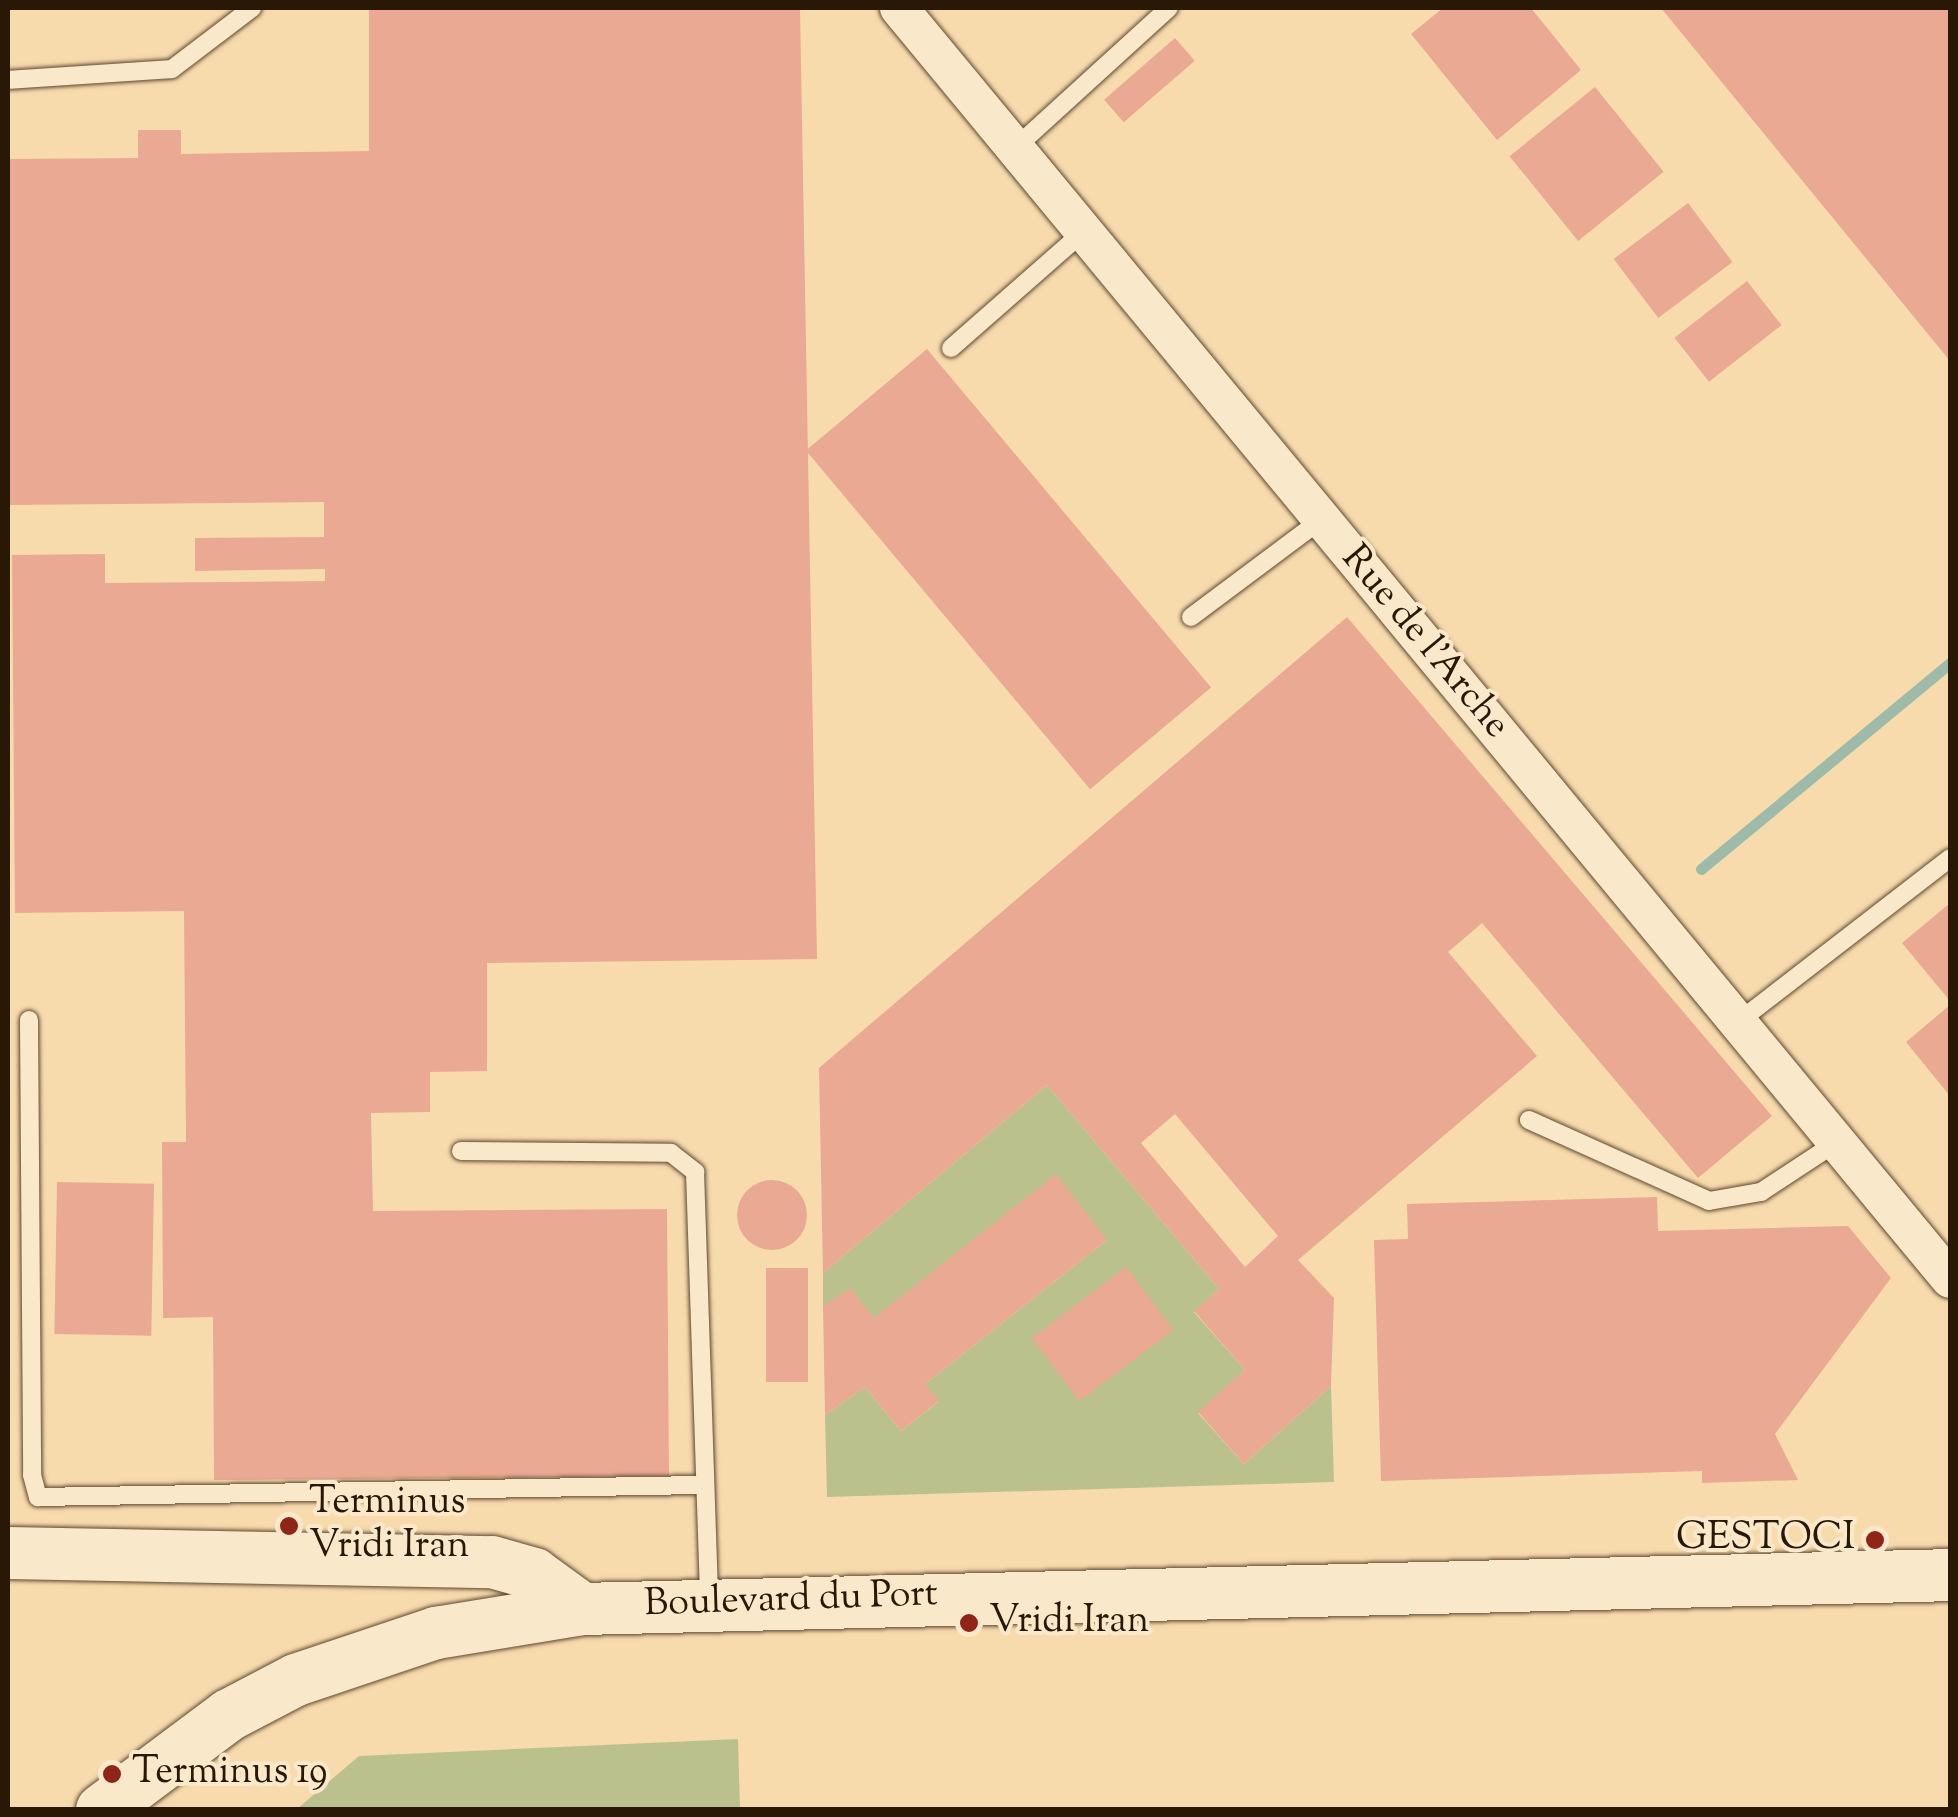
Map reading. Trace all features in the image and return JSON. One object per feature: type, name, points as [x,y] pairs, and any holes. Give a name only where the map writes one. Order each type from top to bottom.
[{"type":"main road","points":[[8,1553],[492,1562],[534,1574],[582,1608]]},
{"type":"main road","name":"Boulevard du Port","points":[[102,1810],[229,1715],[296,1680],[436,1633],[582,1608],[1950,1574]]},
{"type":"street","name":"Rue de l'Arche","points":[[899,8],[1950,1278]]},
{"type":"lane","points":[[8,80],[172,69],[252,8]]},
{"type":"lane","points":[[1015,148],[1169,8]]},
{"type":"lane","points":[[950,348],[1083,232]]},
{"type":"lane","points":[[1191,616],[1322,519]]},
{"type":"lane","points":[[1738,1022],[1950,858]]},
{"type":"lane","points":[[30,1020],[32,1475],[38,1498],[701,1485]]},
{"type":"lane","points":[[1529,1120],[1708,1201],[1762,1192],[1837,1142]]},
{"type":"lane","points":[[462,1151],[670,1153],[691,1166],[701,1485],[709,1602]]},
{"type":"green space","points":[[1047,1085],[1219,1289],[1194,1312],[1245,1370],[1198,1413],[1244,1464],[1331,1386],[1334,1482],[827,1497],[825,1415],[865,1387],[901,1431],[938,1402],[925,1384],[1107,1240],[874,1318],[823,1306],[823,1273]]},
{"type":"green space","points":[[738,1739],[740,1809],[297,1809],[359,1756]]},
{"type":"building","points":[[369,8],[800,8],[817,959],[487,963],[487,1071],[430,1072],[430,1112],[371,1113],[373,1211],[667,1209],[669,1476],[214,1480],[213,1317],[163,1318],[162,1142],[186,1142],[184,911],[15,913],[12,555],[105,554],[105,583],[325,581],[325,569],[195,571],[195,538],[324,537],[324,502],[9,505],[8,159],[138,158],[138,130],[181,130],[181,154],[369,151]]},
{"type":"building","points":[[1443,8],[1531,8],[1581,70],[1497,140],[1411,34]]},
{"type":"building","points":[[1661,8],[1950,8],[1950,361]]},
{"type":"building","points":[[1175,38],[1195,61],[1124,122],[1104,100]]},
{"type":"building","points":[[1595,87],[1664,172],[1578,241],[1510,156]]},
{"type":"building","points":[[1688,203],[1733,262],[1658,318],[1614,259]]},
{"type":"building","points":[[1747,281],[1781,325],[1709,382],[1675,338]]},
{"type":"building","points":[[927,349],[1211,688],[1090,789],[806,451]]},
{"type":"building","points":[[1347,617],[1772,1116],[1698,1178],[1482,923],[1448,952],[1537,1056],[1298,1260],[1334,1298],[1331,1386],[1244,1464],[1198,1412],[1245,1370],[1194,1311],[1219,1289],[1047,1085],[823,1273],[819,1068]],"holes":[[[1175,1114],[1278,1236],[1245,1267],[1141,1143]]]},
{"type":"building","points":[[1950,903],[1950,1001],[1902,943]]},
{"type":"building","points":[[1950,1005],[1950,1096],[1906,1042]]},
{"type":"building","points":[[1056,1174],[1107,1240],[925,1384],[939,1401],[901,1431],[865,1387],[825,1415],[823,1306],[850,1288],[874,1318]]},
{"type":"building","points":[[772,1180],[797,1190],[807,1215],[797,1240],[772,1250],[747,1240],[737,1215],[747,1190]]},
{"type":"building","points":[[57,1182],[154,1184],[151,1336],[54,1334]]},
{"type":"building","points":[[1657,1197],[1658,1231],[1848,1226],[1891,1278],[1775,1434],[1798,1480],[1702,1483],[1702,1471],[1381,1481],[1374,1240],[1408,1239],[1407,1204]]},
{"type":"building","points":[[1126,1267],[1174,1330],[1079,1401],[1032,1338]]},
{"type":"building","points":[[766,1268],[808,1268],[808,1382],[766,1382]]},
{"type":"waterway","points":[[1701,869],[1950,663]]},
{"type":"place","name":"Terminus Vridi Iran","points":[[289,1526]]},
{"type":"place","name":"GESTOCI","points":[[1875,1540]]},
{"type":"place","name":"Vridi Iran","points":[[969,1623]]},
{"type":"place","name":"Terminus 19","points":[[112,1774]]}]
